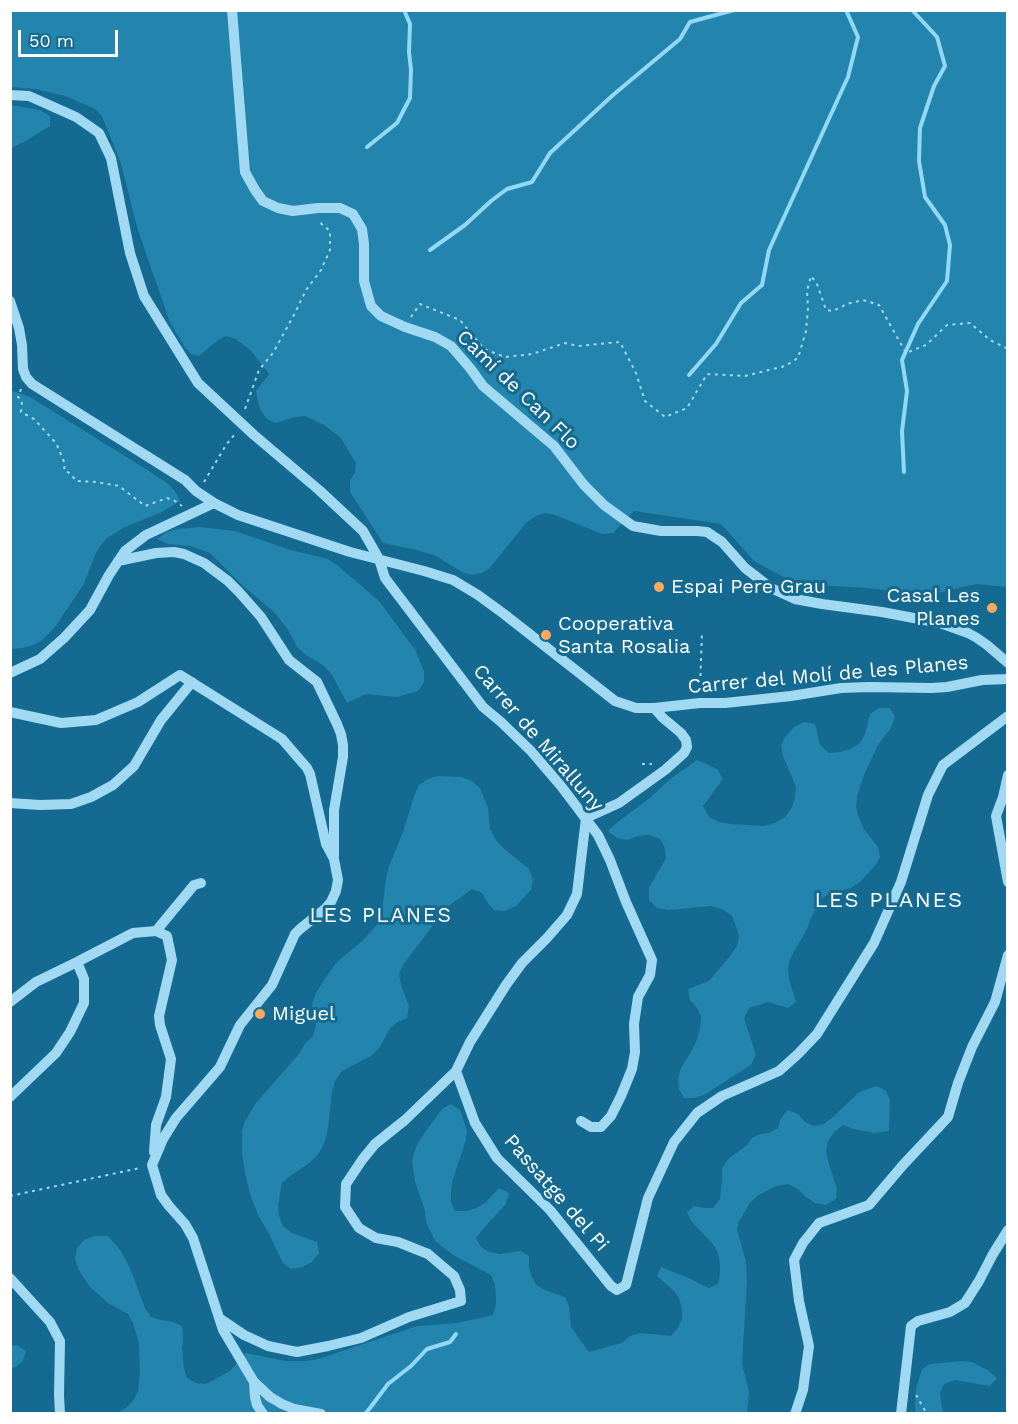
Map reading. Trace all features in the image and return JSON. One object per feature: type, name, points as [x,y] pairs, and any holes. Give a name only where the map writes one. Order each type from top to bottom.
[{"type":"street","name":"Camí de Can Flo","points":[[232,10],[245,172],[263,201],[293,212],[318,208],[340,208],[353,214],[362,229],[364,281],[371,306],[381,316],[435,337],[451,346],[483,386],[554,446],[584,485],[604,505],[633,526],[661,531],[707,532],[722,542],[745,568],[771,588],[795,599],[940,623],[977,638],[1008,663]]},
{"type":"street","name":"Carrer de Miralluny","points":[[10,95],[29,96],[76,117],[99,133],[111,158],[130,253],[144,296],[198,384],[363,531],[380,563],[385,578],[483,707],[531,752],[561,786],[598,835],[652,960],[650,975],[638,998],[634,1024],[635,1052],[632,1069],[621,1096],[611,1116],[601,1127],[591,1127],[582,1121]]},
{"type":"street","points":[[10,301],[19,328],[23,369],[26,377]]},
{"type":"street","name":"Carrer del Molí de les Planes","points":[[26,377],[32,384],[185,480],[214,503],[238,515],[380,563],[453,580],[504,614],[615,701],[636,708],[780,698],[841,688],[932,688],[982,680],[1008,679]]},
{"type":"street","points":[[10,673],[40,659],[64,638],[90,610],[125,551],[146,535],[214,503]]},
{"type":"street","points":[[118,561],[156,553],[174,552],[204,563],[228,581],[261,617],[289,660],[317,682],[337,724],[343,745],[334,810],[334,859],[338,880],[331,902],[295,934],[272,985],[240,1025],[220,1067],[176,1118],[153,1161]]},
{"type":"street","points":[[10,712],[61,723],[96,720],[138,702],[180,675],[282,739],[308,768],[326,844],[334,859]]},
{"type":"street","points":[[10,803],[71,804],[91,797],[113,785],[134,766],[160,720],[192,682]]},
{"type":"street","points":[[219,1318],[244,1335],[268,1346],[297,1352],[361,1338],[409,1317],[461,1301],[460,1290],[454,1276],[438,1261],[428,1254],[398,1242],[376,1238],[359,1228],[345,1208],[346,1184],[375,1144],[405,1120],[456,1071],[470,1042],[506,985],[522,963],[567,915],[577,894],[586,818],[619,803],[665,770],[684,753],[687,747],[686,740],[654,708]]},
{"type":"street","name":"Passatge del Pi","points":[[456,1071],[475,1123],[497,1158],[550,1210],[611,1286],[617,1290],[626,1285],[648,1198],[674,1142],[697,1113],[722,1096],[779,1071],[818,1034],[874,943],[901,882],[928,795],[944,765],[1008,716]]},
{"type":"street","points":[[1008,775],[996,816],[1008,882]]},
{"type":"street","points":[[156,931],[194,885],[201,883]]},
{"type":"street","points":[[10,1002],[36,982],[133,933],[156,931],[167,936],[172,960],[159,1016],[171,1059],[166,1097],[156,1125],[153,1161],[161,1196],[185,1224],[193,1238],[222,1330],[254,1382],[270,1397],[291,1411],[321,1413]]},
{"type":"street","points":[[795,1413],[803,1390],[809,1346],[799,1301],[794,1260],[803,1243],[819,1223],[869,1205],[948,1117],[972,1047],[995,1002],[1008,955]]},
{"type":"street","points":[[10,1097],[56,1053],[70,1032],[84,1003],[84,979],[77,962]]},
{"type":"street","points":[[901,1413],[911,1326],[918,1321],[950,1312],[965,1304],[1008,1230]]},
{"type":"street","points":[[10,1278],[50,1322],[60,1341],[60,1413]]},
{"type":"street","points":[[254,1382],[257,1406],[263,1413]]},
{"type":"path","points":[[196,491],[207,478],[236,432],[259,370],[273,353],[306,290],[321,270],[330,250],[330,231],[320,222],[293,212]]},
{"type":"path","points":[[405,327],[420,304],[460,320],[484,349],[505,357],[532,354],[565,342],[578,346],[620,342],[636,373],[645,401],[665,417],[687,408],[707,374],[745,376],[785,366],[798,358],[806,331],[807,291],[812,276],[826,310],[833,311],[863,300],[879,305],[906,353],[926,345],[947,325],[970,323],[990,340],[1008,349]]},
{"type":"path","points":[[26,377],[18,398],[22,401],[21,412],[34,419],[56,443],[65,464],[64,470],[76,481],[119,486],[145,506],[167,498],[181,505],[189,515]]},
{"type":"path","points":[[700,703],[702,631]]},
{"type":"path","points":[[10,1196],[153,1161]]},
{"type":"shaded area","points":[[10,11],[1007,11],[1007,587],[976,584],[929,595],[867,588],[796,584],[754,561],[721,524],[634,511],[613,533],[602,534],[555,515],[545,513],[536,516],[527,522],[490,568],[472,575],[462,572],[436,556],[383,543],[350,492],[350,481],[355,472],[356,463],[340,437],[324,425],[305,416],[276,423],[267,419],[261,411],[256,391],[269,374],[251,351],[236,339],[226,336],[199,356],[191,354],[184,346],[169,320],[137,227],[121,164],[102,116],[95,109],[65,96],[35,89],[11,87]]},
{"type":"shaded area","points":[[11,105],[40,110],[50,116],[50,126],[11,148]]},
{"type":"shaded area","points":[[10,390],[30,397],[149,471],[167,483],[175,491],[180,501],[107,538],[95,555],[84,584],[55,627],[41,641],[12,649],[10,648]]},
{"type":"shaded area","points":[[200,527],[235,531],[291,550],[328,559],[337,565],[379,601],[416,651],[424,672],[424,682],[418,691],[397,697],[366,694],[347,703],[332,675],[324,666],[298,648],[274,612],[210,553],[190,546],[168,544],[157,539],[177,529]]},
{"type":"shaded area","points":[[879,708],[890,708],[895,717],[864,775],[856,807],[864,829],[878,847],[880,857],[860,882],[851,888],[830,893],[821,899],[790,959],[789,979],[796,1002],[788,1008],[768,1002],[749,1008],[744,1018],[756,1055],[751,1065],[704,1095],[684,1098],[679,1089],[678,1079],[681,1068],[697,1040],[701,1017],[690,1000],[688,989],[709,981],[737,946],[739,936],[732,916],[722,909],[711,906],[668,910],[657,908],[649,900],[649,888],[666,858],[665,848],[660,839],[649,835],[627,840],[617,838],[608,831],[669,780],[697,760],[717,769],[723,779],[703,806],[709,817],[731,824],[764,826],[775,823],[785,817],[795,798],[796,787],[783,756],[781,745],[794,727],[804,722],[815,724],[820,745],[829,753],[840,752],[860,743],[870,714]]},
{"type":"shaded area","points":[[438,776],[461,777],[472,781],[480,788],[488,808],[490,829],[503,848],[529,869],[533,880],[531,890],[516,906],[505,911],[494,910],[482,893],[472,889],[446,908],[403,965],[399,974],[409,1006],[407,1018],[390,1028],[380,1047],[371,1056],[342,1071],[335,1081],[332,1092],[328,1128],[322,1148],[308,1164],[282,1183],[278,1205],[283,1226],[292,1233],[317,1242],[319,1253],[312,1262],[291,1269],[283,1263],[258,1215],[250,1194],[242,1153],[242,1131],[256,1103],[313,1036],[316,1025],[312,1004],[322,983],[336,963],[377,925],[389,866],[414,796],[419,785]]},
{"type":"shaded area","points":[[877,1086],[886,1091],[890,1100],[889,1131],[875,1133],[843,1125],[828,1141],[826,1151],[837,1189],[836,1199],[826,1205],[815,1203],[788,1184],[777,1186],[757,1196],[739,1221],[737,1230],[746,1261],[747,1281],[742,1364],[749,1392],[747,1413],[117,1413],[133,1401],[138,1391],[139,1344],[128,1314],[108,1303],[90,1287],[78,1269],[75,1258],[77,1248],[84,1240],[94,1236],[108,1236],[121,1251],[151,1317],[182,1326],[184,1369],[187,1378],[196,1383],[206,1384],[230,1371],[246,1353],[286,1361],[306,1361],[417,1326],[457,1323],[493,1315],[496,1295],[491,1275],[453,1255],[435,1241],[426,1222],[425,1211],[415,1181],[412,1161],[419,1141],[442,1109],[451,1104],[460,1110],[467,1131],[452,1182],[451,1202],[455,1211],[476,1208],[485,1203],[499,1188],[509,1193],[506,1204],[476,1238],[481,1247],[489,1252],[500,1254],[521,1251],[529,1256],[531,1275],[536,1285],[565,1297],[569,1306],[571,1327],[589,1352],[622,1343],[630,1336],[640,1333],[671,1336],[677,1329],[682,1320],[682,1309],[679,1298],[673,1290],[657,1276],[661,1267],[709,1288],[718,1284],[720,1263],[718,1253],[713,1244],[691,1221],[687,1212],[694,1206],[713,1208],[720,1199],[722,1168],[728,1159],[746,1146],[752,1138],[778,1128],[781,1118],[788,1110],[798,1114],[805,1122],[814,1126],[824,1124],[858,1093]]},
{"type":"shaded area","points":[[17,1345],[26,1351],[23,1361],[11,1370],[11,1346]]},
{"type":"shaded area","points":[[972,1362],[997,1378],[990,1386],[955,1380],[944,1384],[940,1393],[943,1413],[916,1413],[916,1388],[922,1369],[930,1364]]},
{"type":"waterway","points":[[367,147],[397,123],[410,98],[410,24],[404,10]]},
{"type":"waterway","points":[[430,250],[465,225],[507,189],[532,182],[550,153],[613,95],[680,39],[690,22],[734,10]]},
{"type":"waterway","points":[[689,375],[716,344],[741,303],[762,285],[769,250],[848,77],[858,37],[846,10]]},
{"type":"waterway","points":[[904,472],[902,431],[907,391],[902,360],[918,324],[947,281],[950,245],[945,225],[925,197],[919,161],[920,128],[934,86],[945,66],[937,37],[912,10]]},
{"type":"waterway","points":[[365,1414],[388,1384],[411,1366],[427,1349],[450,1342],[456,1334]]},
{"type":"place","name":"Espai Pere Grau","points":[[659,587]]},
{"type":"place","name":"Casal Les Planes","points":[[992,608]]},
{"type":"place","name":"Cooperativa Santa Rosalia","points":[[546,635]]},
{"type":"place","name":"Miguel","points":[[260,1014]]},
{"type":"district","name":"LES PLANES","points":[[889,901]]},
{"type":"district","name":"LES PLANES","points":[[381,916]]}]
